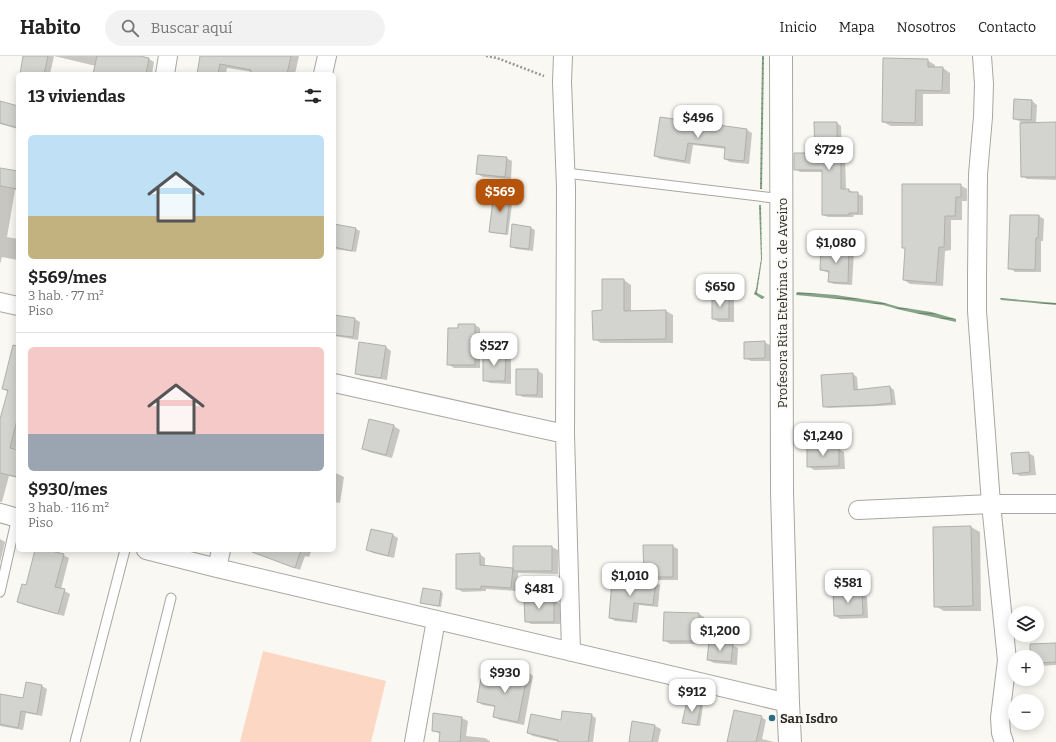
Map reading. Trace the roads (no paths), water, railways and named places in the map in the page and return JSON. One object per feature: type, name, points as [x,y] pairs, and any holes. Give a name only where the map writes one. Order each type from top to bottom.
[{"type":"street","points":[[164,72],[168,56]]},
{"type":"street","points":[[323,72],[327,56]]},
{"type":"street","points":[[563,56],[562,82],[566,173],[565,434],[571,652]]},
{"type":"street","name":"Profesora Rita Etelvina G. de Aveiro","points":[[782,56],[782,484],[790,742]]},
{"type":"street","points":[[982,56],[984,117],[978,174],[976,277],[977,311],[991,504],[1007,660],[1000,718],[1001,733],[1004,742]]},
{"type":"street","points":[[0,302],[16,306]]},
{"type":"street","points":[[336,383],[565,434]]},
{"type":"street","points":[[858,510],[991,504],[1056,504]]},
{"type":"street","points":[[154,552],[788,704]]},
{"type":"street","points":[[217,568],[221,552]]},
{"type":"street","points":[[414,742],[436,620]]},
{"type":"lane","points":[[566,173],[782,199]]},
{"type":"lane","points":[[0,592],[12,516]]},
{"type":"lane","points":[[76,742],[124,552]]},
{"type":"lane","points":[[136,742],[171,598]]},
{"type":"place","name":"San Isdro","points":[[772,718]]}]
